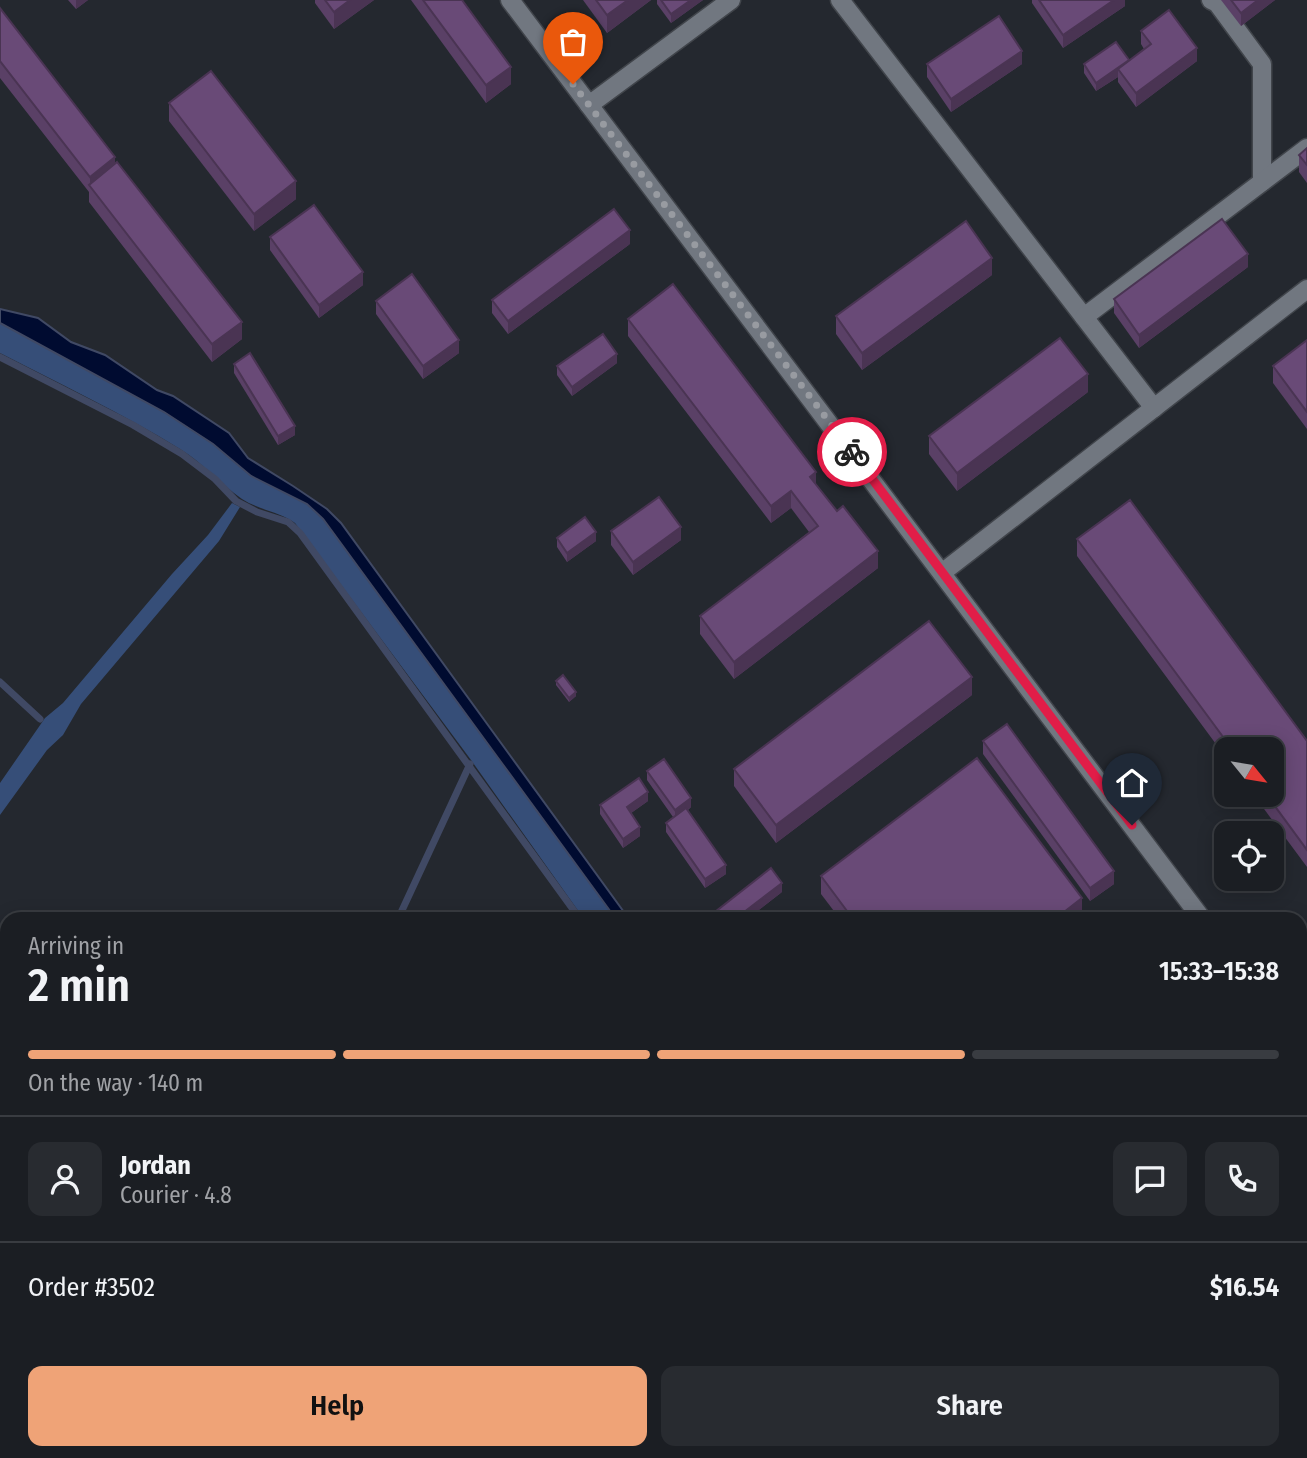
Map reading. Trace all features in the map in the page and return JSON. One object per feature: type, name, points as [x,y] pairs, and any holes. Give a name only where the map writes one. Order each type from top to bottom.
[{"type":"street","points":[[510,0],[1197,912]]},
{"type":"street","points":[[589,104],[731,0]]},
{"type":"street","points":[[840,0],[1154,408]]},
{"type":"street","points":[[1210,0],[1216,3],[1262,64],[1262,182]]},
{"type":"street","points":[[1084,317],[1307,148]]},
{"type":"street","points":[[943,572],[1307,289]]},
{"type":"shaded area","points":[[0,309],[38,318],[71,342],[105,355],[229,433],[248,458],[327,509],[341,523],[624,912],[611,912],[323,519],[307,504],[251,476],[213,444],[164,412],[0,323]]},
{"type":"shaded area","points":[[0,323],[164,412],[213,444],[251,476],[307,504],[323,519],[611,912],[579,912],[471,760],[295,523],[242,499],[188,455],[158,436],[0,353]]},
{"type":"shaded area","points":[[232,503],[240,507],[219,541],[81,704],[63,735],[47,750],[0,815],[0,783],[45,718],[63,703],[208,535]]},
{"type":"building","points":[[325,0],[350,0],[334,12]]},
{"type":"building","points":[[423,0],[462,0],[511,67],[486,85]]},
{"type":"building","points":[[596,0],[628,0],[607,15]]},
{"type":"building","points":[[661,0],[691,0],[671,14]]},
{"type":"building","points":[[1039,0],[1114,0],[1063,35]]},
{"type":"building","points":[[1231,0],[1258,0],[1241,13]]},
{"type":"building","points":[[0,8],[115,157],[90,177],[0,61]]},
{"type":"building","points":[[1169,10],[1197,48],[1136,93],[1118,69],[1151,44],[1141,31]]},
{"type":"building","points":[[999,16],[1022,51],[951,99],[927,64]]},
{"type":"building","points":[[1116,42],[1129,60],[1096,83],[1084,64]]},
{"type":"building","points":[[211,71],[296,181],[254,214],[169,103]]},
{"type":"building","points":[[1307,148],[1307,165],[1299,155]]},
{"type":"building","points":[[117,162],[242,322],[212,344],[89,185]]},
{"type":"building","points":[[314,205],[363,272],[319,305],[270,237]]},
{"type":"building","points":[[614,209],[630,230],[508,321],[492,300]]},
{"type":"building","points":[[1222,219],[1248,254],[1139,335],[1114,299]]},
{"type":"building","points":[[966,221],[992,258],[862,353],[836,316]]},
{"type":"building","points":[[412,274],[459,340],[423,366],[376,301]]},
{"type":"building","points":[[673,284],[816,472],[810,477],[837,511],[843,506],[878,551],[734,662],[700,616],[818,526],[791,491],[771,506],[628,319]]},
{"type":"building","points":[[603,334],[617,354],[572,387],[557,366]]},
{"type":"building","points":[[1060,338],[1088,374],[957,473],[929,436]]},
{"type":"building","points":[[1307,340],[1307,412],[1273,366]]},
{"type":"building","points":[[250,353],[295,426],[278,436],[234,364]]},
{"type":"building","points":[[659,497],[681,527],[633,562],[611,531]]},
{"type":"building","points":[[1130,500],[1307,741],[1307,850],[1276,807],[1284,807],[1284,737],[1223,737],[1077,539]]},
{"type":"building","points":[[585,517],[596,532],[567,553],[557,538]]},
{"type":"building","points":[[929,621],[972,677],[776,825],[734,769]]},
{"type":"building","points":[[563,675],[576,692],[569,698],[556,681]]},
{"type":"building","points":[[1007,724],[1114,871],[1090,888],[983,741]]},
{"type":"building","points":[[977,758],[1082,898],[1064,912],[848,912],[821,876]]},
{"type":"building","points":[[664,759],[691,798],[675,810],[647,771]]},
{"type":"building","points":[[639,778],[648,792],[627,807],[640,827],[623,839],[600,805]]},
{"type":"building","points":[[686,808],[726,865],[705,879],[666,823]]},
{"type":"building","points":[[771,868],[782,883],[744,912],[715,912]]},
{"type":"waterway","points":[[0,357],[133,425],[182,454],[215,479],[236,501],[257,512],[288,522],[300,533],[575,912]]},
{"type":"waterway","points":[[0,682],[40,719]]},
{"type":"waterway","points":[[401,912],[470,764]]},
{"type":"way so far","points":[[573,84],[852,452]]},
{"type":"route","points":[[852,452],[1132,825]]}]
